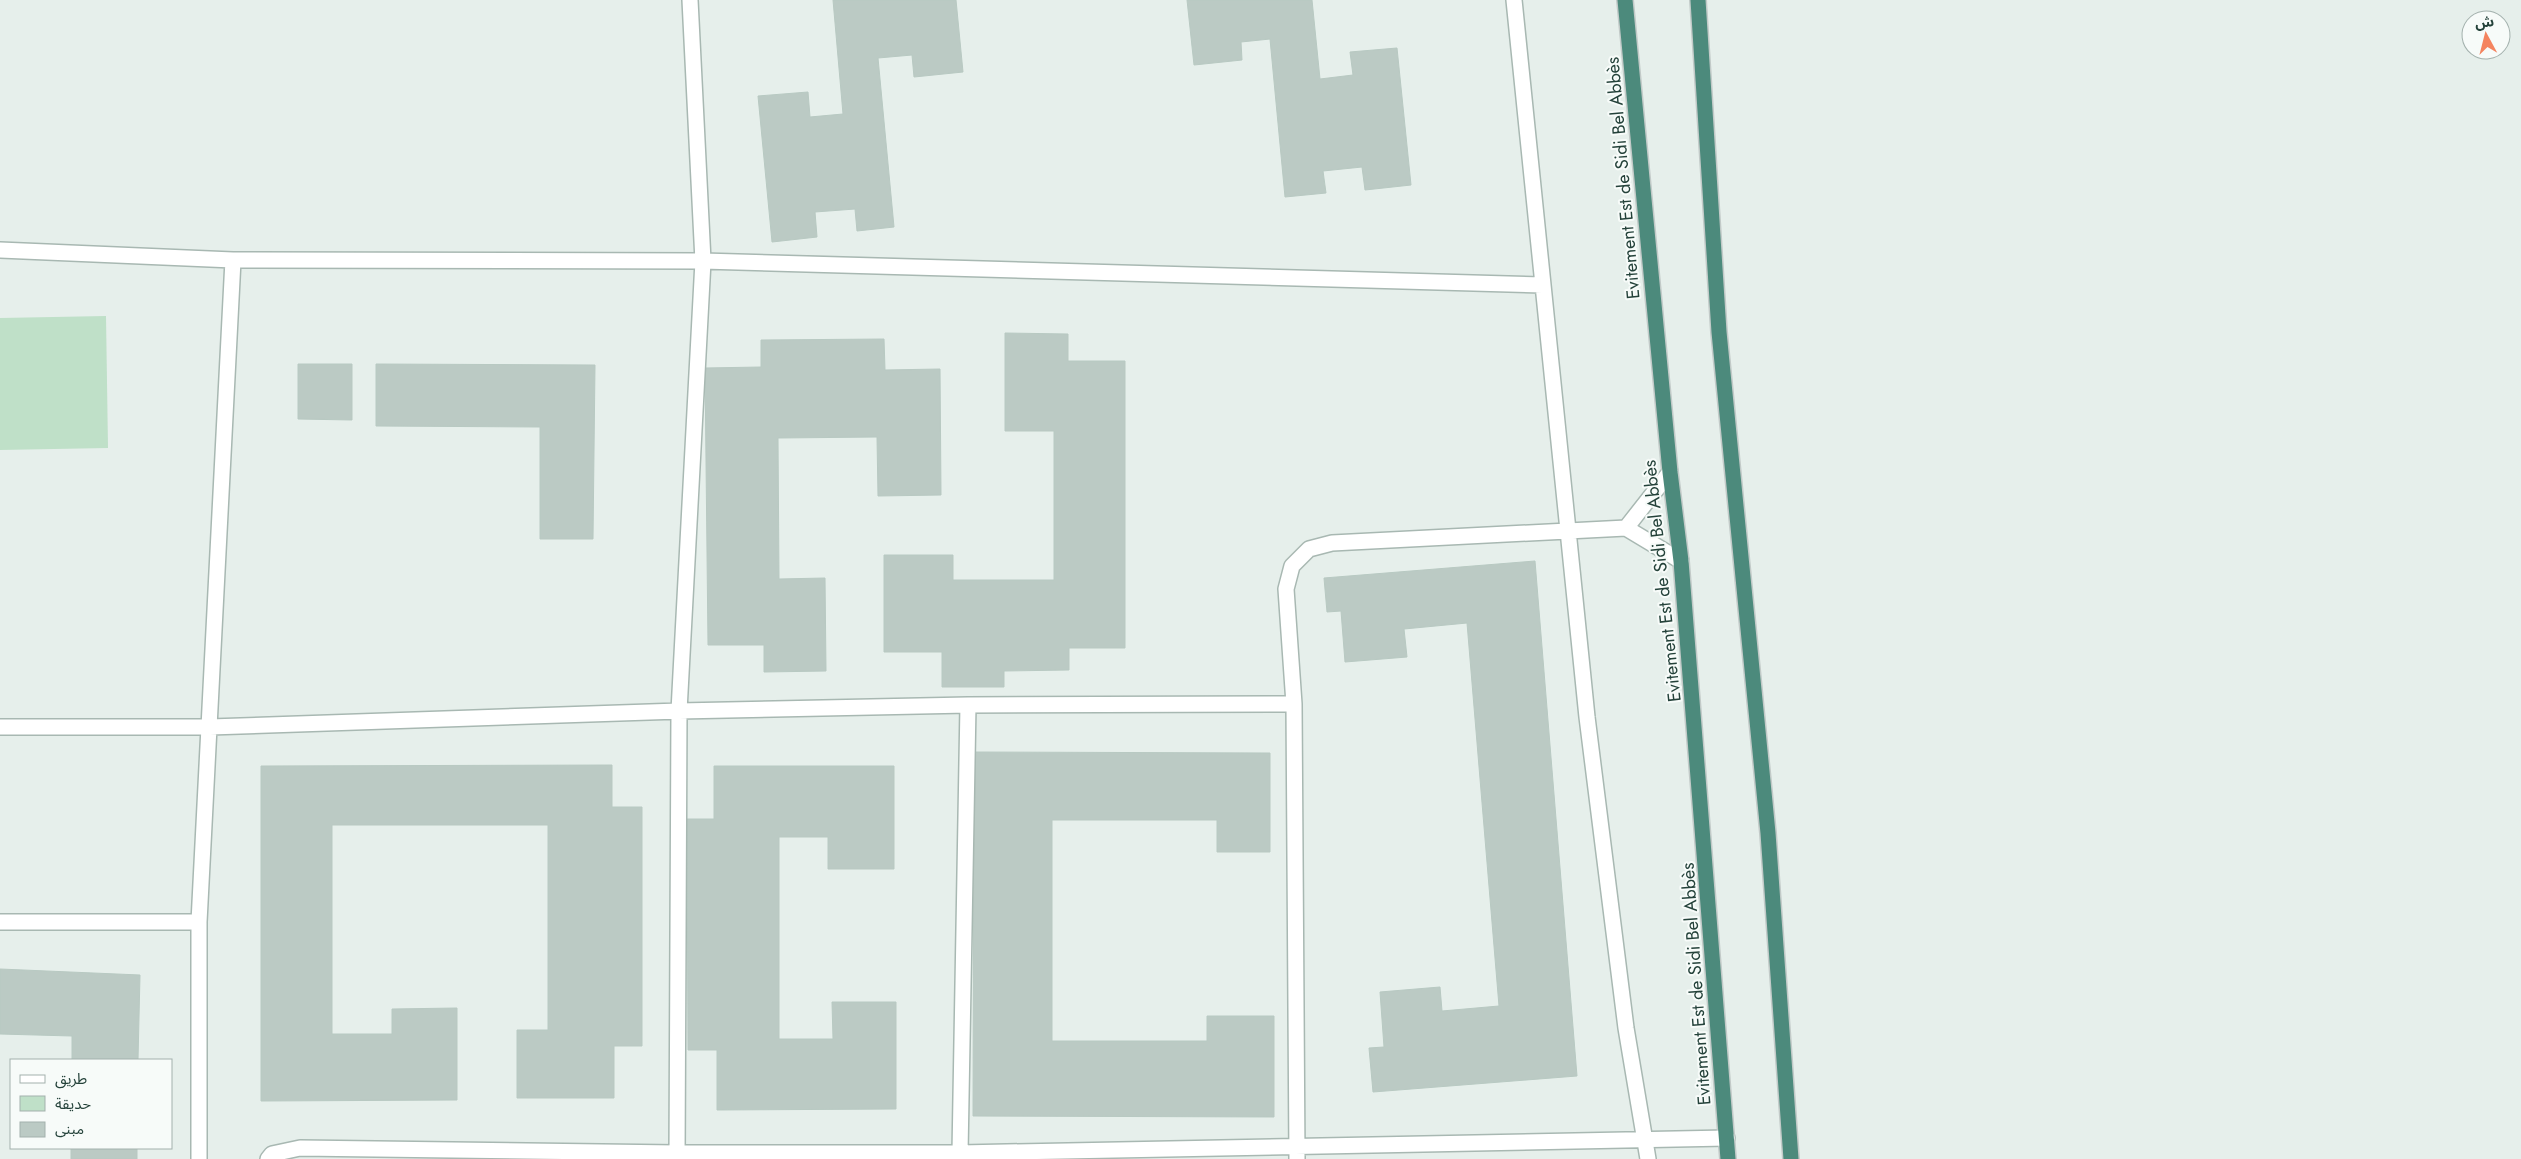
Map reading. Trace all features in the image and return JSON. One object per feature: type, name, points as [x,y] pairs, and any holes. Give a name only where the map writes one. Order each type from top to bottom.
[{"type":"highway","name":"Evitement Est de Sidi Bel Abbès","points":[[1625,0],[1670,472],[1681,561],[1728,1159]]},
{"type":"highway","points":[[1698,0],[1719,332],[1768,833],[1791,1159]]},
{"type":"street","points":[[677,1156],[679,711],[703,262],[690,0]]},
{"type":"street","points":[[1514,0],[1587,718],[1625,1018],[1648,1159]]},
{"type":"street","points":[[0,250],[233,260],[703,262],[1542,285]]},
{"type":"street","points":[[199,1159],[199,922],[233,260]]},
{"type":"street","points":[[1626,528],[1670,472]]},
{"type":"street","points":[[1298,1153],[1294,704],[1286,589],[1292,566],[1308,549],[1332,542],[1626,528],[1681,561]]},
{"type":"street","points":[[0,727],[210,727],[679,711],[968,705],[1294,704]]},
{"type":"street","points":[[960,1153],[968,705]]},
{"type":"street","points":[[0,922],[199,922]]},
{"type":"street","points":[[268,1159],[272,1154],[300,1148],[677,1156],[960,1153],[1298,1153],[1727,1138]]},
{"type":"green space","points":[[106,316],[108,448],[0,450],[0,318]]},
{"type":"building","points":[[833,0],[956,0],[963,72],[914,77],[912,55],[878,58],[894,227],[857,231],[855,209],[815,212],[817,237],[772,242],[758,96],[808,92],[810,117],[843,114]]},
{"type":"building","points":[[1187,0],[1312,0],[1320,79],[1353,75],[1350,52],[1397,48],[1411,185],[1365,190],[1362,167],[1323,171],[1326,193],[1285,197],[1270,39],[1241,42],[1242,60],[1194,65]]},
{"type":"building","points":[[1005,333],[1068,334],[1068,361],[1125,361],[1125,648],[1069,648],[1069,670],[1004,671],[1004,687],[942,687],[942,652],[884,652],[884,555],[953,555],[953,580],[1054,580],[1054,431],[1005,431]]},
{"type":"building","points":[[884,339],[885,370],[940,369],[941,495],[878,496],[877,437],[778,438],[779,579],[825,578],[826,671],[764,672],[764,645],[708,645],[705,368],[761,367],[761,340]]},
{"type":"building","points":[[298,364],[352,364],[352,420],[298,419]]},
{"type":"building","points":[[376,364],[595,365],[593,539],[540,539],[540,427],[376,426]]},
{"type":"building","points":[[1535,561],[1577,1076],[1373,1092],[1369,1048],[1384,1047],[1380,992],[1440,987],[1442,1011],[1499,1006],[1467,623],[1404,629],[1407,657],[1345,662],[1341,611],[1327,612],[1324,578]]},
{"type":"building","points":[[974,752],[1270,753],[1270,852],[1217,852],[1217,820],[1052,820],[1052,1041],[1207,1041],[1207,1016],[1274,1016],[1274,1117],[973,1116]]},
{"type":"building","points":[[612,765],[612,807],[642,807],[642,1046],[614,1046],[614,1098],[517,1098],[517,1030],[548,1030],[548,825],[332,825],[332,1034],[392,1034],[392,1009],[457,1008],[457,1100],[261,1101],[261,766]]},
{"type":"building","points":[[714,766],[894,766],[894,869],[828,869],[828,837],[779,837],[779,1039],[833,1039],[832,1002],[896,1002],[896,1109],[717,1110],[717,1050],[688,1050],[687,819],[714,819]]},
{"type":"building","points":[[0,969],[140,975],[138,1059],[72,1059],[72,1036],[0,1034]]},
{"type":"building","points":[[71,1149],[137,1149],[137,1159],[71,1159]]}]
